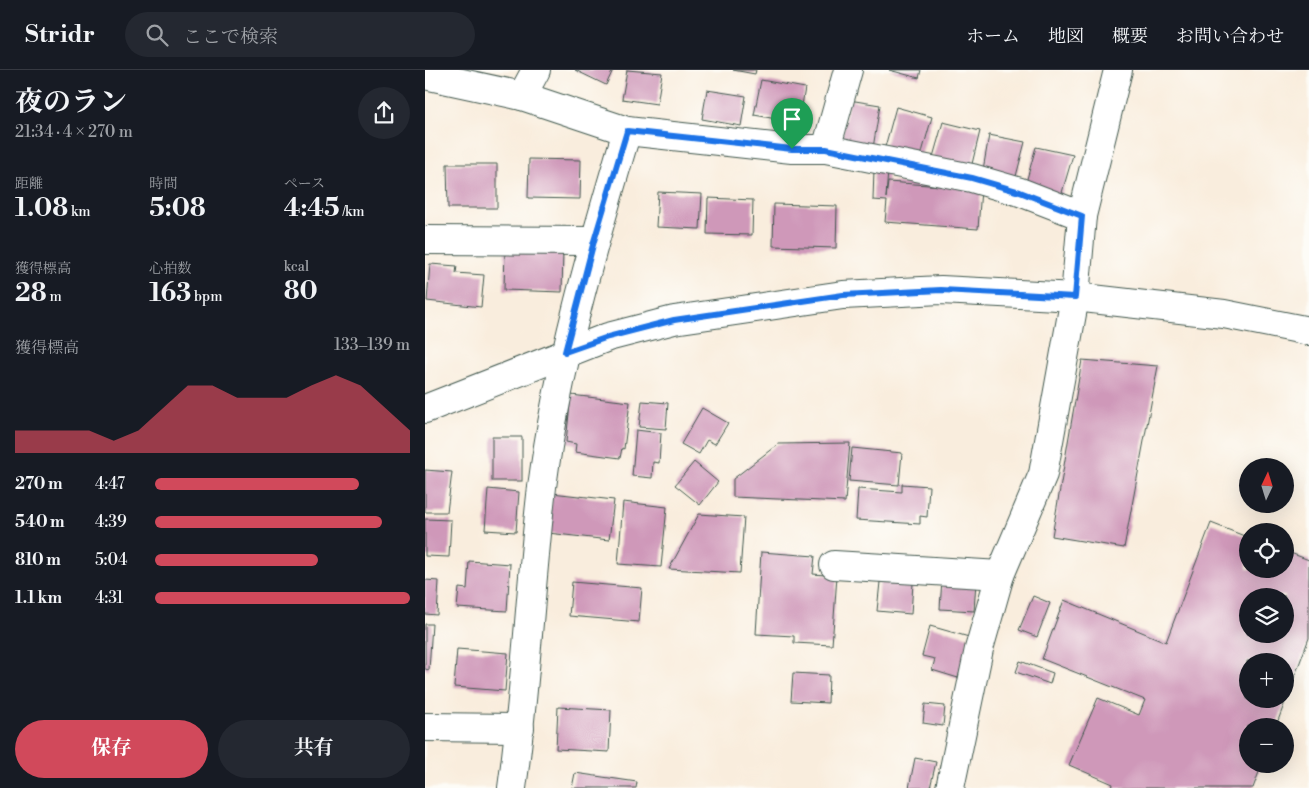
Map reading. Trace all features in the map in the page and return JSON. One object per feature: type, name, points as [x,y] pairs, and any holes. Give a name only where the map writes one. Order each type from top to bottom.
[{"type":"street","points":[[522,96],[536,70]]},
{"type":"street","points":[[826,149],[848,70]]},
{"type":"street","points":[[950,788],[979,649],[1000,576],[1043,474],[1075,297],[1082,216],[1117,70]]},
{"type":"street","points":[[425,75],[522,96],[627,131],[792,149],[826,149],[972,178],[1020,192],[1082,216]]},
{"type":"street","points":[[512,788],[520,728],[543,487],[565,352],[594,241],[627,131]]},
{"type":"street","points":[[425,240],[594,241]]},
{"type":"street","points":[[425,409],[565,352],[608,337],[674,320],[843,295],[941,290],[1075,297],[1224,314],[1309,331]]},
{"type":"street","points":[[834,565],[1000,576]]},
{"type":"street","points":[[425,726],[520,728]]},
{"type":"building","points":[[575,70],[613,70],[606,85]]},
{"type":"building","points":[[627,70],[662,73],[657,104],[622,99]]},
{"type":"building","points":[[733,70],[756,70],[755,74]]},
{"type":"building","points":[[889,70],[921,70],[919,78]]},
{"type":"building","points":[[761,80],[805,88],[799,123],[754,115]]},
{"type":"building","points":[[707,90],[746,96],[741,126],[702,119]]},
{"type":"building","points":[[849,100],[880,105],[873,148],[841,143]]},
{"type":"building","points":[[896,107],[932,117],[921,156],[885,147]]},
{"type":"building","points":[[943,122],[980,131],[971,168],[933,157]]},
{"type":"building","points":[[989,135],[1025,142],[1015,180],[983,170]]},
{"type":"building","points":[[1036,147],[1073,155],[1061,196],[1025,186]]},
{"type":"building","points":[[529,159],[581,160],[580,199],[528,198]]},
{"type":"building","points":[[447,164],[497,164],[497,208],[448,208]]},
{"type":"building","points":[[874,169],[888,170],[886,198],[888,182],[981,189],[978,229],[885,222],[887,201],[873,200]]},
{"type":"building","points":[[658,192],[702,194],[700,229],[656,227]]},
{"type":"building","points":[[708,198],[753,200],[752,235],[707,234]]},
{"type":"building","points":[[774,204],[837,206],[836,248],[773,246]]},
{"type":"building","points":[[505,248],[563,251],[562,292],[504,290]]},
{"type":"building","points":[[430,264],[457,266],[456,273],[484,275],[481,307],[427,301]]},
{"type":"building","points":[[1082,360],[1158,366],[1124,548],[1052,536]]},
{"type":"building","points":[[571,395],[630,402],[624,449],[622,448],[620,458],[575,452],[576,444],[566,442]]},
{"type":"building","points":[[642,401],[668,403],[666,429],[639,427]]},
{"type":"building","points":[[702,408],[728,423],[715,444],[707,440],[699,454],[681,444]]},
{"type":"building","points":[[636,430],[661,433],[659,463],[653,462],[652,478],[632,476]]},
{"type":"building","points":[[492,437],[522,437],[522,481],[492,481]]},
{"type":"building","points":[[850,443],[845,502],[733,497],[733,479],[778,444]]},
{"type":"building","points":[[852,448],[902,453],[899,485],[849,481]]},
{"type":"building","points":[[694,462],[718,482],[700,505],[675,485]]},
{"type":"building","points":[[425,470],[452,472],[447,512],[425,512]]},
{"type":"building","points":[[902,484],[929,486],[927,517],[920,516],[920,524],[856,520],[858,489],[902,492]]},
{"type":"building","points":[[488,489],[519,492],[516,532],[485,530]]},
{"type":"building","points":[[552,493],[614,500],[609,540],[548,533]]},
{"type":"building","points":[[623,502],[667,507],[661,567],[618,564]]},
{"type":"building","points":[[699,514],[744,517],[740,573],[669,569]]},
{"type":"building","points":[[425,519],[451,520],[449,557],[425,556]]},
{"type":"building","points":[[1211,523],[1239,534],[1239,578],[1294,578],[1294,554],[1309,560],[1309,638],[1294,678],[1294,653],[1239,653],[1239,708],[1283,708],[1279,718],[1239,718],[1239,773],[1259,773],[1253,788],[1112,788],[1113,784],[1069,765],[1098,698],[1139,715],[1145,700],[1042,659],[1064,600],[1166,642]]},
{"type":"building","points":[[761,552],[815,556],[813,574],[837,576],[832,645],[794,643],[794,636],[756,634]]},
{"type":"building","points":[[469,561],[510,564],[507,611],[457,608],[459,588],[467,589]]},
{"type":"building","points":[[942,579],[976,581],[974,611],[940,609]]},
{"type":"building","points":[[425,580],[439,581],[437,615],[425,614]]},
{"type":"building","points":[[572,582],[642,588],[639,622],[569,616]]},
{"type":"building","points":[[880,582],[913,583],[911,614],[877,611]]},
{"type":"building","points":[[1033,596],[1050,603],[1037,637],[1019,630]]},
{"type":"building","points":[[425,624],[432,624],[429,670],[425,669]]},
{"type":"building","points":[[930,626],[969,637],[958,678],[932,670],[935,659],[922,656]]},
{"type":"building","points":[[457,649],[508,653],[505,691],[454,687]]},
{"type":"building","points":[[1020,661],[1053,673],[1050,684],[1016,672]]},
{"type":"building","points":[[793,673],[829,675],[828,703],[791,701]]},
{"type":"building","points":[[925,704],[945,706],[943,726],[923,723]]},
{"type":"building","points":[[558,707],[611,710],[609,752],[556,749]]},
{"type":"building","points":[[915,758],[936,762],[930,788],[909,788]]},
{"type":"building","points":[[575,773],[637,782],[636,788],[572,788]]},
{"type":"route","points":[[627,131],[792,149],[826,149],[921,170],[972,178],[1020,192],[1082,216],[1075,297],[941,290],[843,295],[757,306],[674,320],[608,337],[565,352],[594,241],[627,131]]}]
